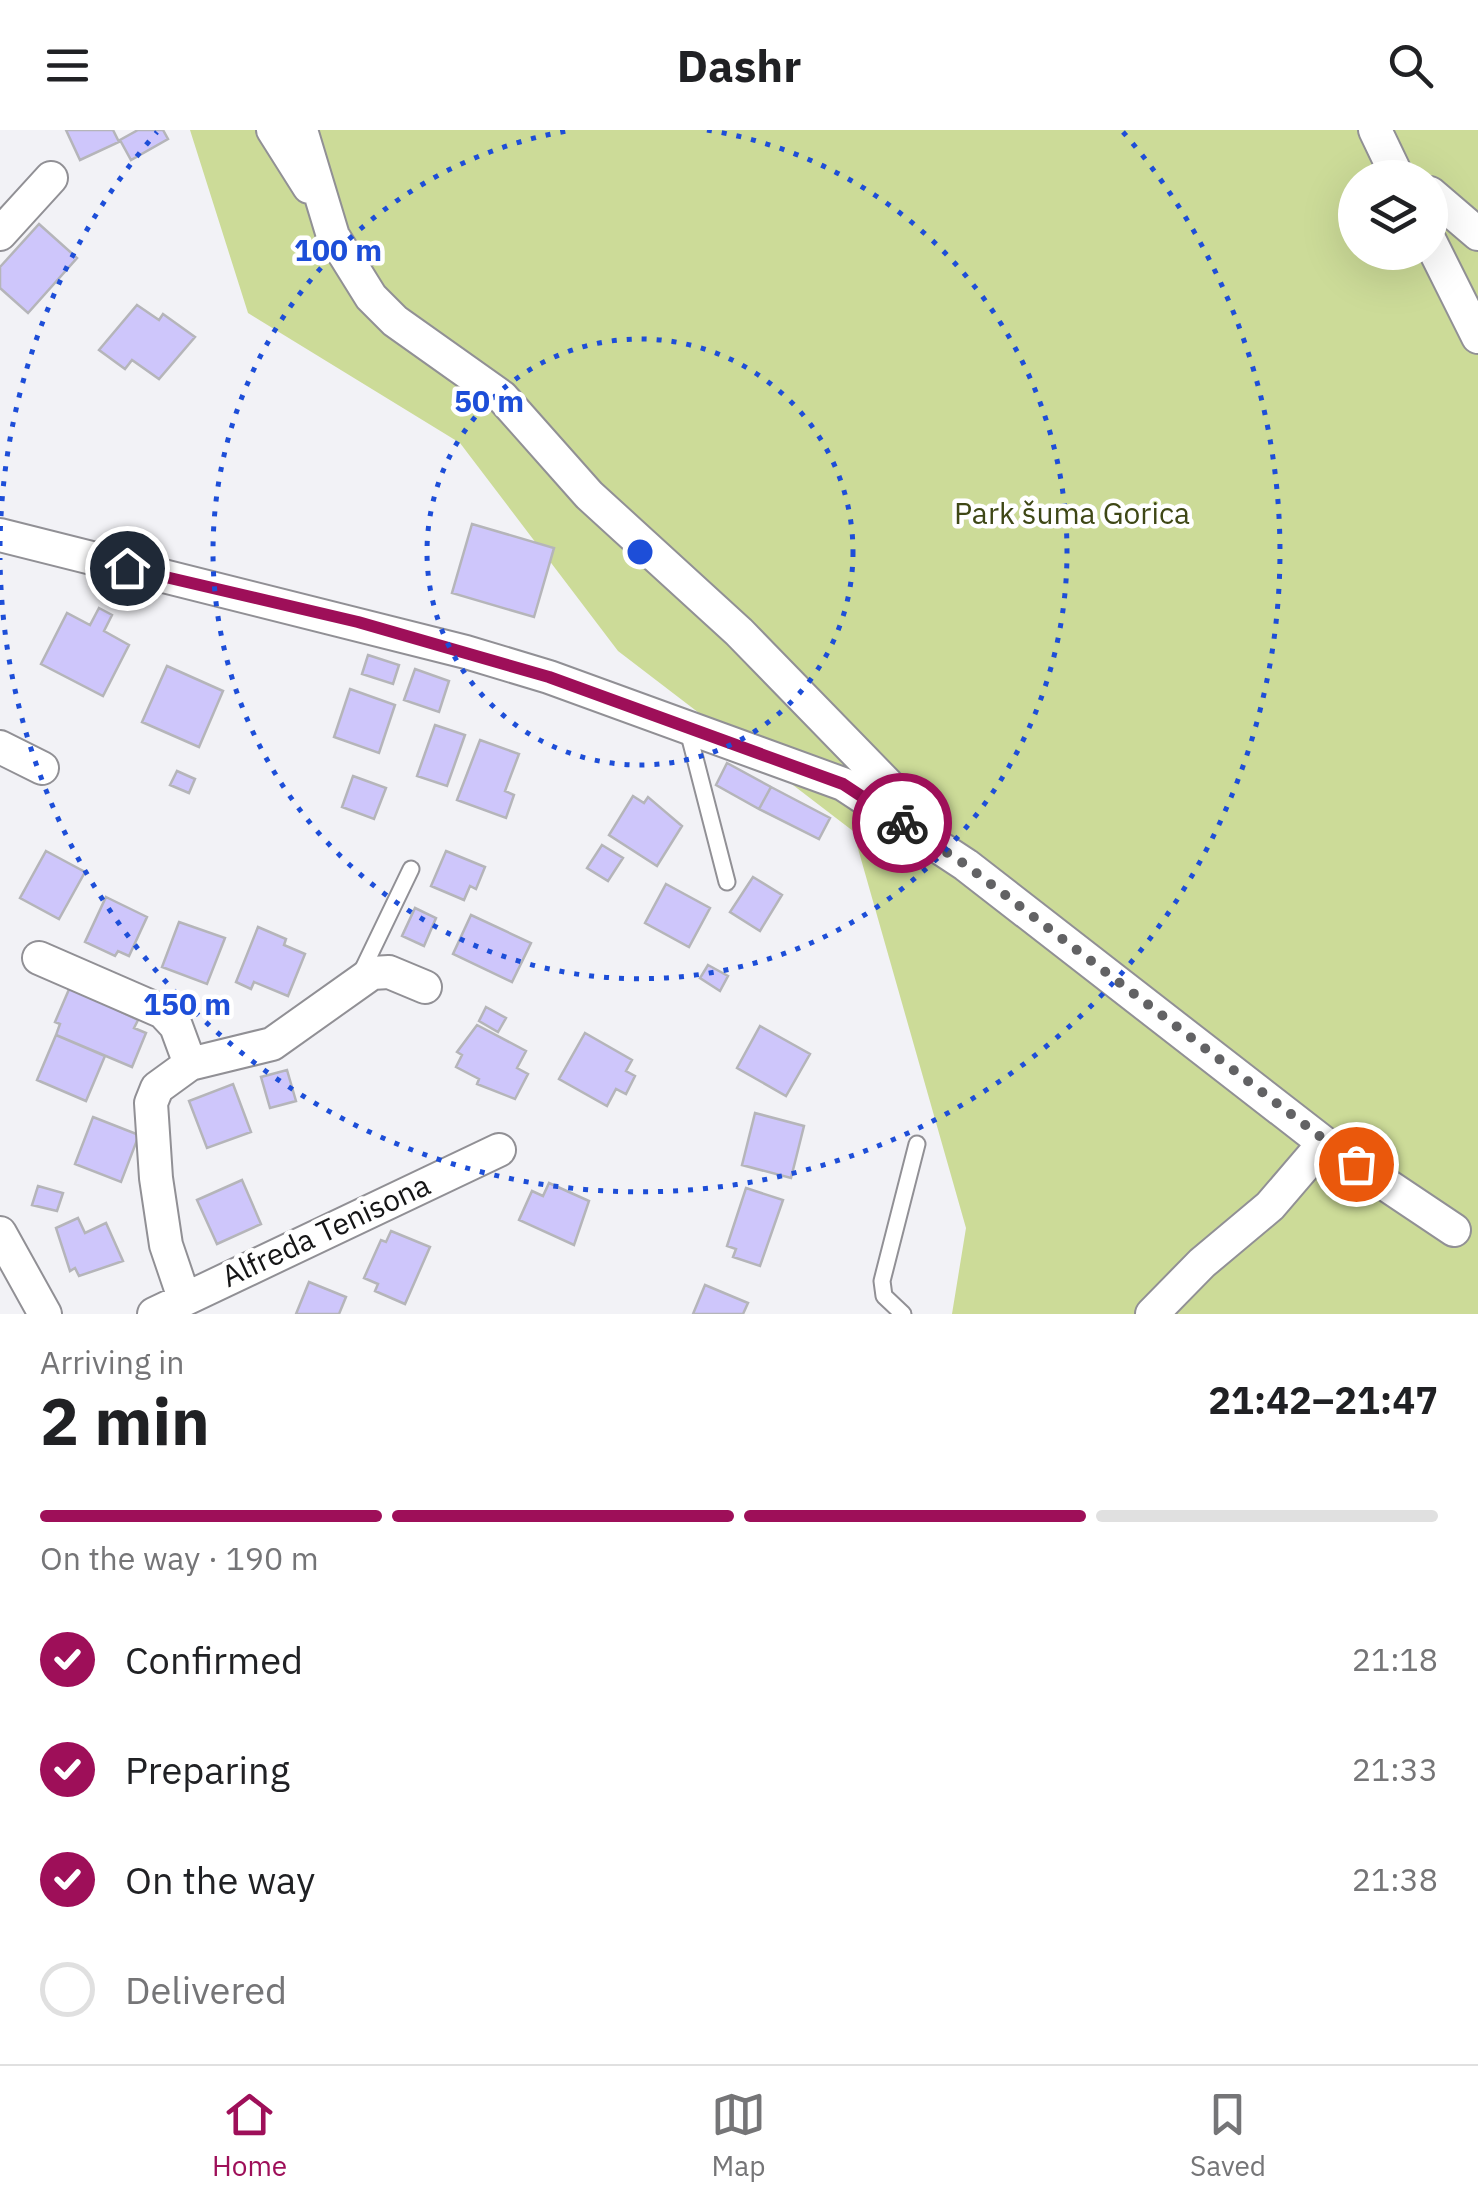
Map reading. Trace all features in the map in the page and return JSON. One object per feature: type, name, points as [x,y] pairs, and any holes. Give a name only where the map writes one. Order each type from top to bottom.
[{"type":"street","points":[[273,130],[319,196]]},
{"type":"street","points":[[302,130],[319,196],[345,260],[383,310],[502,397],[588,494],[739,632],[966,865]]},
{"type":"street","points":[[1375,130],[1392,160]]},
{"type":"street","points":[[0,234],[51,178]]},
{"type":"street","points":[[1448,208],[1478,234]]},
{"type":"street","points":[[1444,270],[1478,337]]},
{"type":"street","points":[[0,535],[27,546],[430,642],[549,677],[688,731],[843,784],[966,865],[1324,1142],[1454,1230]]},
{"type":"street","points":[[0,747],[42,768]]},
{"type":"street","points":[[40,958],[163,1012],[176,1026],[190,1064]]},
{"type":"street","points":[[184,1298],[166,1245],[151,1103],[157,1088],[190,1064],[272,1044],[358,980],[388,972],[425,987]]},
{"type":"street","points":[[1152,1314],[1202,1263],[1270,1206],[1324,1142]]},
{"type":"street","name":"Alfreda Tenisona","points":[[154,1314],[499,1150]]},
{"type":"street","points":[[0,1233],[45,1314]]},
{"type":"lane","points":[[688,731],[727,882]]},
{"type":"lane","points":[[358,980],[410,869]]},
{"type":"lane","points":[[904,1314],[884,1296],[882,1281],[917,1144]]},
{"type":"green space","name":"Park šuma Gorica","points":[[190,130],[1478,130],[1478,1314],[952,1314],[966,1228],[853,831],[618,651],[460,443],[248,313]]},
{"type":"building","points":[[66,130],[113,130],[119,142],[80,160]]},
{"type":"building","points":[[138,130],[163,130],[168,139],[131,160],[120,140]]},
{"type":"building","points":[[39,224],[77,258],[28,313],[0,288],[0,267]]},
{"type":"building","points":[[137,305],[159,320],[163,314],[195,337],[159,379],[132,360],[125,369],[99,350]]},
{"type":"building","points":[[472,524],[554,548],[534,617],[452,593]]},
{"type":"building","points":[[99,608],[112,615],[104,631],[129,645],[103,696],[41,664],[67,613],[90,625]]},
{"type":"building","points":[[368,655],[399,665],[393,684],[362,674]]},
{"type":"building","points":[[167,666],[223,691],[199,747],[142,722]]},
{"type":"building","points":[[415,669],[449,681],[439,712],[404,700]]},
{"type":"building","points":[[350,689],[395,705],[379,753],[334,737]]},
{"type":"building","points":[[435,725],[465,735],[447,786],[417,776]]},
{"type":"building","points":[[480,740],[519,754],[505,791],[514,795],[506,818],[457,800]]},
{"type":"building","points":[[727,763],[771,787],[759,809],[716,785]]},
{"type":"building","points":[[177,771],[195,779],[189,793],[170,785]]},
{"type":"building","points":[[353,776],[386,788],[374,819],[342,807]]},
{"type":"building","points":[[771,787],[830,818],[819,839],[759,809]]},
{"type":"building","points":[[633,796],[644,803],[648,797],[682,826],[657,866],[609,835]]},
{"type":"building","points":[[602,845],[623,858],[608,881],[587,868]]},
{"type":"building","points":[[46,851],[85,872],[59,919],[20,898]]},
{"type":"building","points":[[446,851],[485,867],[476,889],[470,886],[464,900],[431,886]]},
{"type":"building","points":[[753,877],[782,895],[760,931],[730,912]]},
{"type":"building","points":[[666,884],[710,908],[689,947],[645,923]]},
{"type":"building","points":[[106,897],[147,917],[129,956],[118,951],[115,956],[85,942]]},
{"type":"building","points":[[415,908],[436,918],[424,946],[402,936]]},
{"type":"building","points":[[471,915],[531,943],[512,982],[453,954]]},
{"type":"building","points":[[179,922],[225,938],[207,984],[162,967]]},
{"type":"building","points":[[258,927],[286,939],[284,945],[305,954],[288,996],[254,982],[251,989],[236,982]]},
{"type":"building","points":[[708,965],[728,976],[720,991],[700,978]]},
{"type":"building","points":[[70,987],[138,1020],[134,1028],[146,1033],[132,1067],[56,1035],[60,1024],[55,1022]]},
{"type":"building","points":[[486,1007],[506,1018],[498,1032],[479,1021]]},
{"type":"building","points":[[477,1025],[526,1051],[517,1068],[528,1074],[515,1099],[477,1084],[479,1079],[456,1067],[462,1055],[457,1052]]},
{"type":"building","points":[[760,1026],[810,1054],[786,1096],[737,1068]]},
{"type":"building","points":[[585,1033],[632,1060],[626,1071],[635,1076],[626,1094],[616,1089],[607,1106],[559,1079]]},
{"type":"building","points":[[56,1035],[105,1056],[86,1101],[37,1080]]},
{"type":"building","points":[[287,1070],[296,1101],[270,1108],[261,1077]]},
{"type":"building","points":[[233,1084],[251,1132],[207,1148],[189,1101]]},
{"type":"building","points":[[755,1113],[804,1126],[791,1178],[742,1165]]},
{"type":"building","points":[[93,1117],[139,1135],[121,1182],[75,1164]]},
{"type":"building","points":[[242,1180],[261,1224],[217,1244],[197,1200]]},
{"type":"building","points":[[549,1183],[589,1201],[574,1245],[519,1220],[532,1191],[543,1196]]},
{"type":"building","points":[[38,1186],[63,1193],[57,1211],[32,1205]]},
{"type":"building","points":[[746,1188],[783,1200],[760,1266],[733,1257],[736,1249],[727,1246]]},
{"type":"building","points":[[78,1218],[85,1233],[106,1223],[123,1261],[79,1276],[75,1268],[70,1271],[56,1228]]},
{"type":"building","points":[[391,1231],[430,1247],[405,1304],[375,1291],[378,1284],[364,1278],[381,1240],[386,1242]]},
{"type":"building","points":[[309,1282],[346,1297],[339,1314],[296,1314]]},
{"type":"building","points":[[705,1285],[748,1303],[743,1314],[693,1314]]},
{"type":"way so far","points":[[902,823],[966,865],[1356,1164]]},
{"type":"route","points":[[127,568],[358,622],[549,677],[688,731],[843,784],[902,823]]}]
